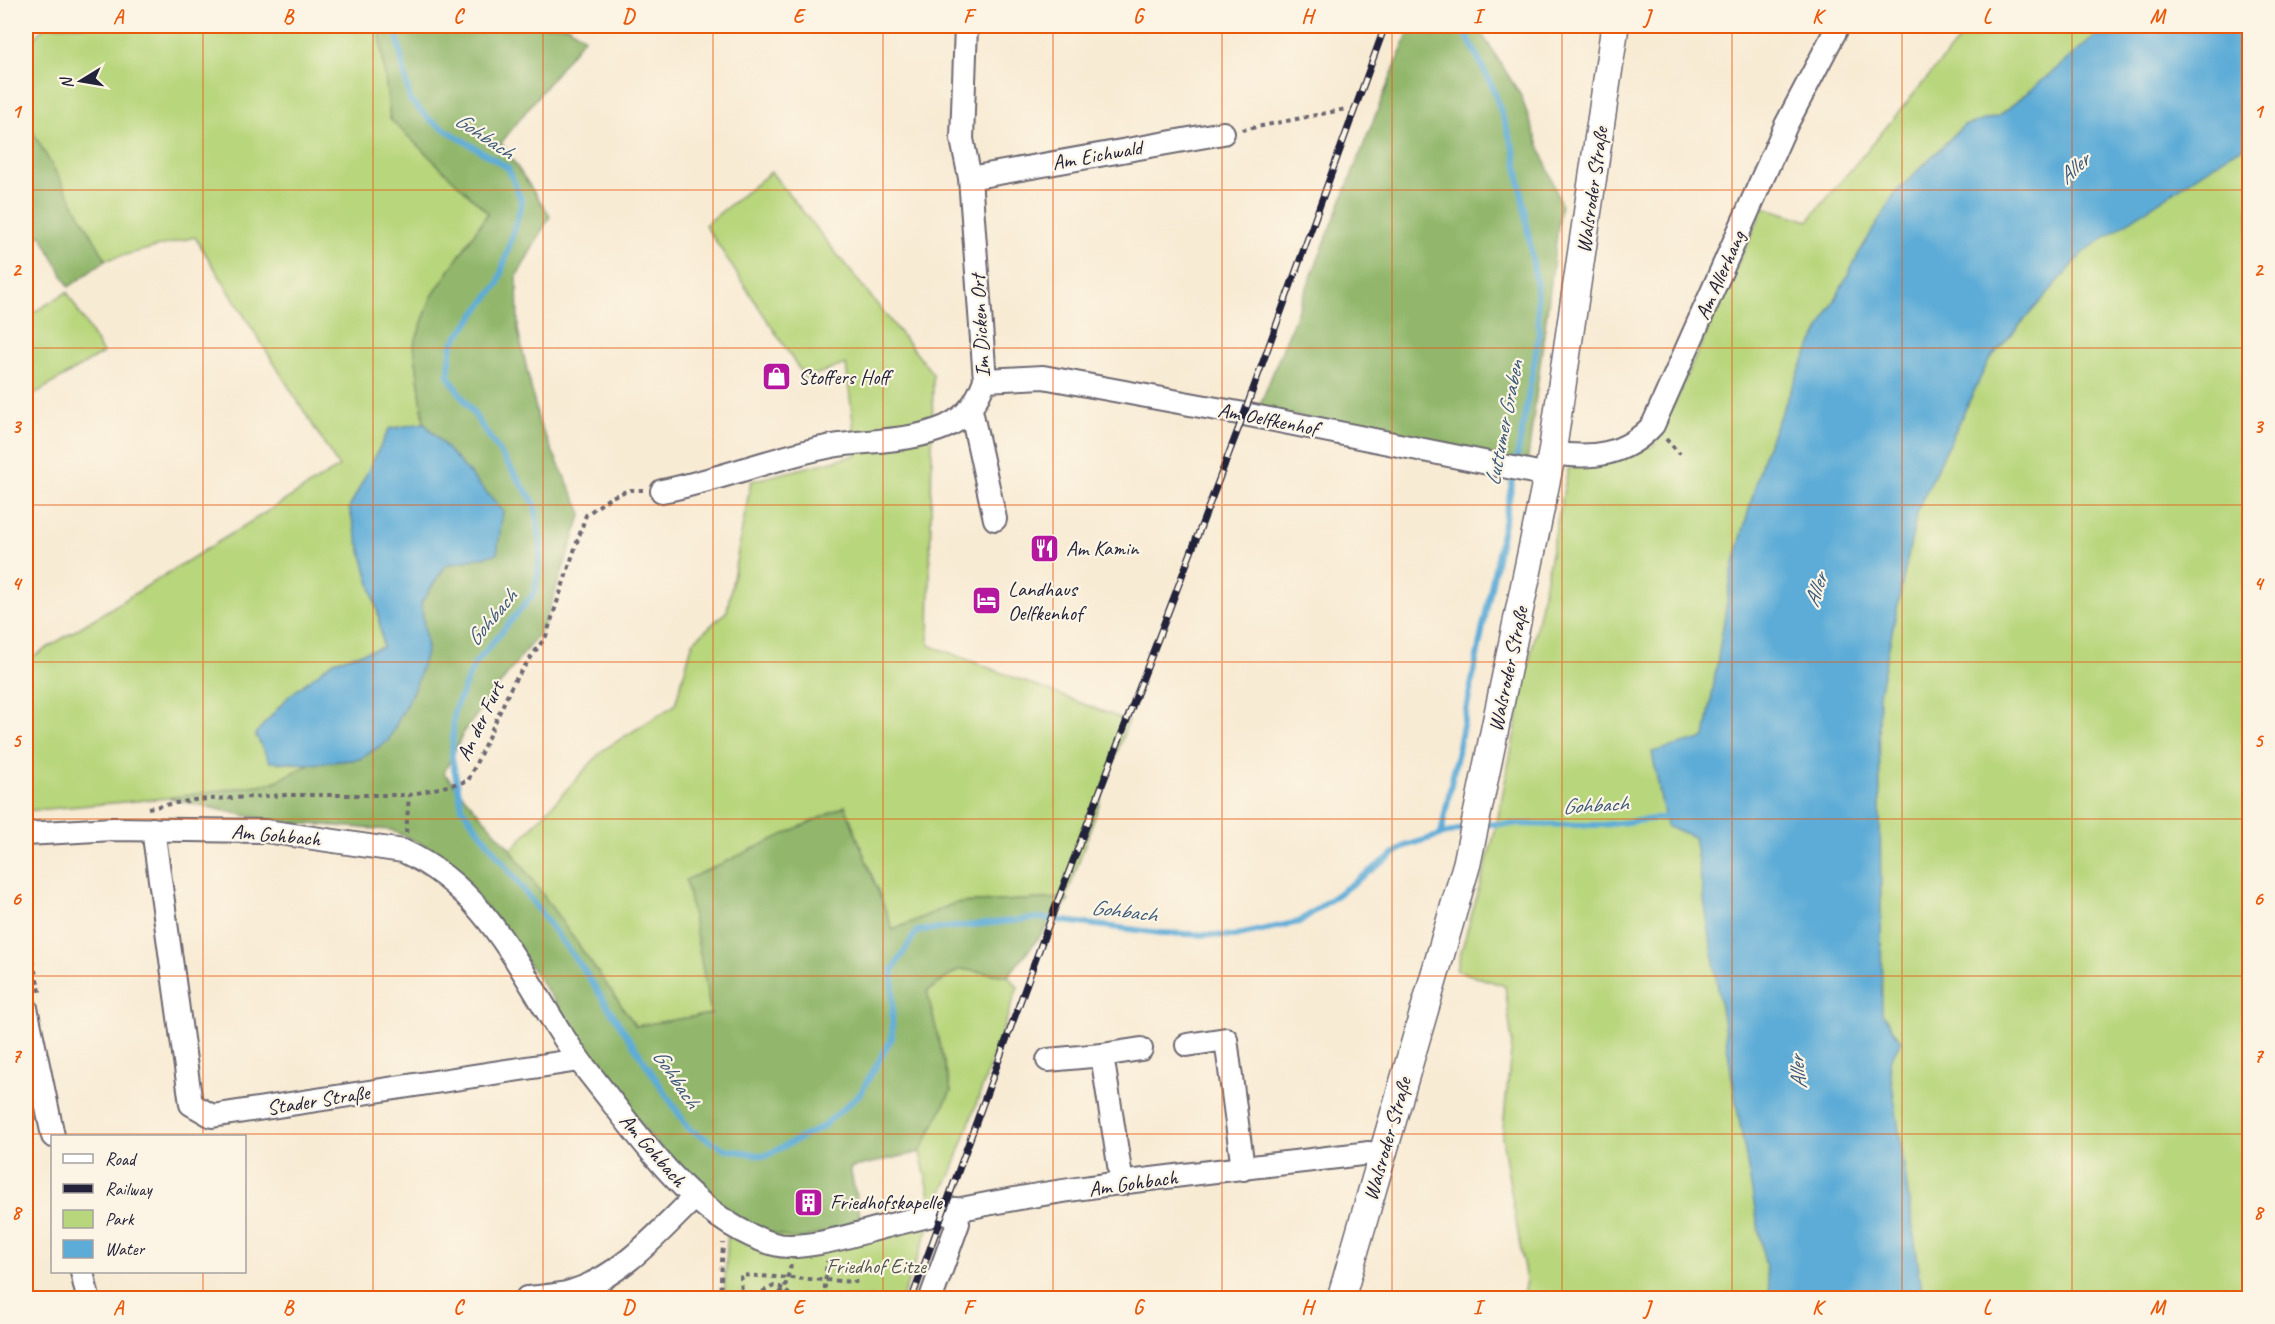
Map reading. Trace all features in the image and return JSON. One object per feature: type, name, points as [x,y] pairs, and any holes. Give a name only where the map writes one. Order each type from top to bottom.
[{"type":"main road","name":"Walsroder Straße","points":[[1341,1299],[1467,864],[1543,466],[1616,26]]},
{"type":"street","name":"Im Dicken Ort","points":[[966,26],[962,139],[970,178],[986,380],[971,410]]},
{"type":"street","name":"Am Allerhang","points":[[1543,466],[1576,457],[1610,454],[1633,444],[1653,425],[1786,125],[1838,26]]},
{"type":"street","name":"Am Eichwald","points":[[970,178],[1223,133]]},
{"type":"street","name":"Am Oelfkenhof","points":[[986,380],[1042,377],[1500,465],[1543,466]]},
{"type":"street","points":[[662,491],[701,484],[830,447],[924,434],[945,427],[971,410],[995,519]]},
{"type":"street","name":"Am Gohbach","points":[[26,834],[148,819],[265,831],[403,851],[423,860],[452,879],[495,926],[579,1060],[694,1198],[727,1222],[776,1245],[827,1250],[956,1209],[1122,1184],[1369,1153],[1382,1157]]},
{"type":"street","name":"Stader Straße","points":[[148,819],[191,1104],[212,1116],[579,1060]]},
{"type":"street","points":[[26,1008],[53,1135]]},
{"type":"street","points":[[1187,1044],[1226,1039],[1243,1169]]},
{"type":"street","points":[[1048,1059],[1141,1049]]},
{"type":"street","points":[[1102,1055],[1122,1184]]},
{"type":"street","points":[[527,1299],[573,1291],[608,1275],[639,1251],[694,1198]]},
{"type":"street","points":[[931,1299],[958,1222],[956,1209]]},
{"type":"street","points":[[82,1273],[88,1299]]},
{"type":"path","points":[[26,30],[30,26]]},
{"type":"path","points":[[1223,133],[1346,109]]},
{"type":"path","points":[[1673,447],[1680,454]]},
{"type":"path","name":"An der Furt","points":[[148,819],[193,800],[288,795],[408,795],[468,781],[513,683],[546,636],[586,515],[611,497],[629,490],[662,491]]},
{"type":"path","points":[[408,795],[409,819]]},
{"type":"path","points":[[720,1299],[727,1222]]},
{"type":"path","points":[[815,1261],[827,1250]]},
{"type":"path","points":[[824,1298],[827,1250]]},
{"type":"path","points":[[772,1299],[784,1290],[791,1264],[803,1263]]},
{"type":"path","points":[[845,1299],[793,1297],[774,1286],[756,1298],[741,1296],[741,1275],[858,1282]]},
{"type":"green space","points":[[46,26],[379,26],[390,119],[488,213],[431,298],[414,345],[424,423],[389,429],[378,613],[383,648],[334,661],[271,761],[311,764],[272,783],[168,798],[26,811],[26,661],[339,467],[195,237],[106,260],[26,120],[26,46]]},
{"type":"green space","points":[[379,26],[568,26],[584,38],[501,143],[550,216],[517,276],[518,330],[539,423],[582,513],[543,628],[465,730],[444,773],[511,850],[636,1026],[711,1014],[686,880],[845,806],[893,930],[955,903],[1066,898],[1069,900],[1008,976],[960,969],[927,991],[951,1091],[920,1152],[850,1168],[862,1225],[795,1239],[730,1222],[648,1134],[498,921],[453,870],[428,847],[391,830],[270,821],[168,798],[272,783],[311,764],[360,759],[388,741],[417,682],[427,649],[421,603],[446,565],[503,511],[424,423],[414,345],[431,298],[488,213],[390,119]]},
{"type":"green space","points":[[1411,26],[1477,26],[1520,94],[1561,204],[1527,465],[1259,408]]},
{"type":"green space","points":[[1975,26],[2249,26],[2249,1298],[1522,1298],[1526,1281],[1502,1138],[1512,1042],[1505,986],[1456,970],[1495,832],[1568,469],[1655,445],[1764,207],[1808,221],[1963,35]]},
{"type":"green space","points":[[26,120],[106,260],[69,287],[41,235],[26,244]]},
{"type":"green space","points":[[771,172],[933,374],[929,645],[1128,721],[1066,898],[955,903],[893,930],[845,806],[711,1014],[635,1026],[511,850],[603,750],[675,705],[693,642],[727,611],[751,481],[857,455],[846,364],[805,378],[705,225]]},
{"type":"green space","points":[[67,292],[103,353],[26,399],[26,317]]},
{"type":"green space","points":[[960,969],[1008,976],[1018,987],[952,1172],[933,1208],[920,1152],[951,1091],[927,992]]},
{"type":"green space","name":"Friedhof Eitze","points":[[932,1219],[902,1298],[724,1298],[728,1232]]},
{"type":"water","name":"Aller","points":[[2108,26],[2249,26],[2249,145],[2233,152],[2085,251],[1989,360],[1918,509],[1879,694],[1882,1013],[1901,1041],[1889,1062],[1923,1298],[1771,1298],[1736,1102],[1694,837],[1666,826],[1652,752],[1705,738],[1732,571],[1765,451],[1803,362],[1859,253],[1895,193],[1963,126],[1999,116]]},
{"type":"water","points":[[424,423],[503,511],[497,554],[446,565],[421,603],[427,649],[417,682],[388,741],[360,759],[311,764],[270,762],[255,734],[289,696],[334,661],[383,647],[378,613],[349,508],[389,429]]},
{"type":"waterway","name":"Gohbach","points":[[395,26],[410,100],[430,120],[508,168],[522,202],[498,284],[452,344],[448,376],[535,504],[541,547],[535,592],[474,665],[454,711],[452,758],[462,808],[583,969],[689,1129],[725,1149],[765,1156],[822,1127],[860,1094],[892,1038],[893,969],[917,931],[1039,918],[1161,933],[1233,936],[1299,922],[1405,846],[1467,827]]},
{"type":"waterway","name":"Luttumer Graben","points":[[1462,26],[1493,88],[1515,153],[1537,288],[1539,335],[1516,464]]},
{"type":"waterway","name":"Luttumer Graben","points":[[1441,834],[1514,474]]},
{"type":"waterway","name":"Gohbach","points":[[1483,824],[1602,825],[1670,817]]},
{"type":"railway","points":[[912,1298],[1042,942],[1244,414],[1385,26]]},
{"type":"place","name":"Stoffers Hoff","points":[[777,377]]},
{"type":"place","name":"Am Kamin","points":[[1045,548]]},
{"type":"place","name":"Landhaus Oelfkenhof","points":[[987,601]]},
{"type":"place","name":"Friedhofskapelle","points":[[809,1202]]}]
